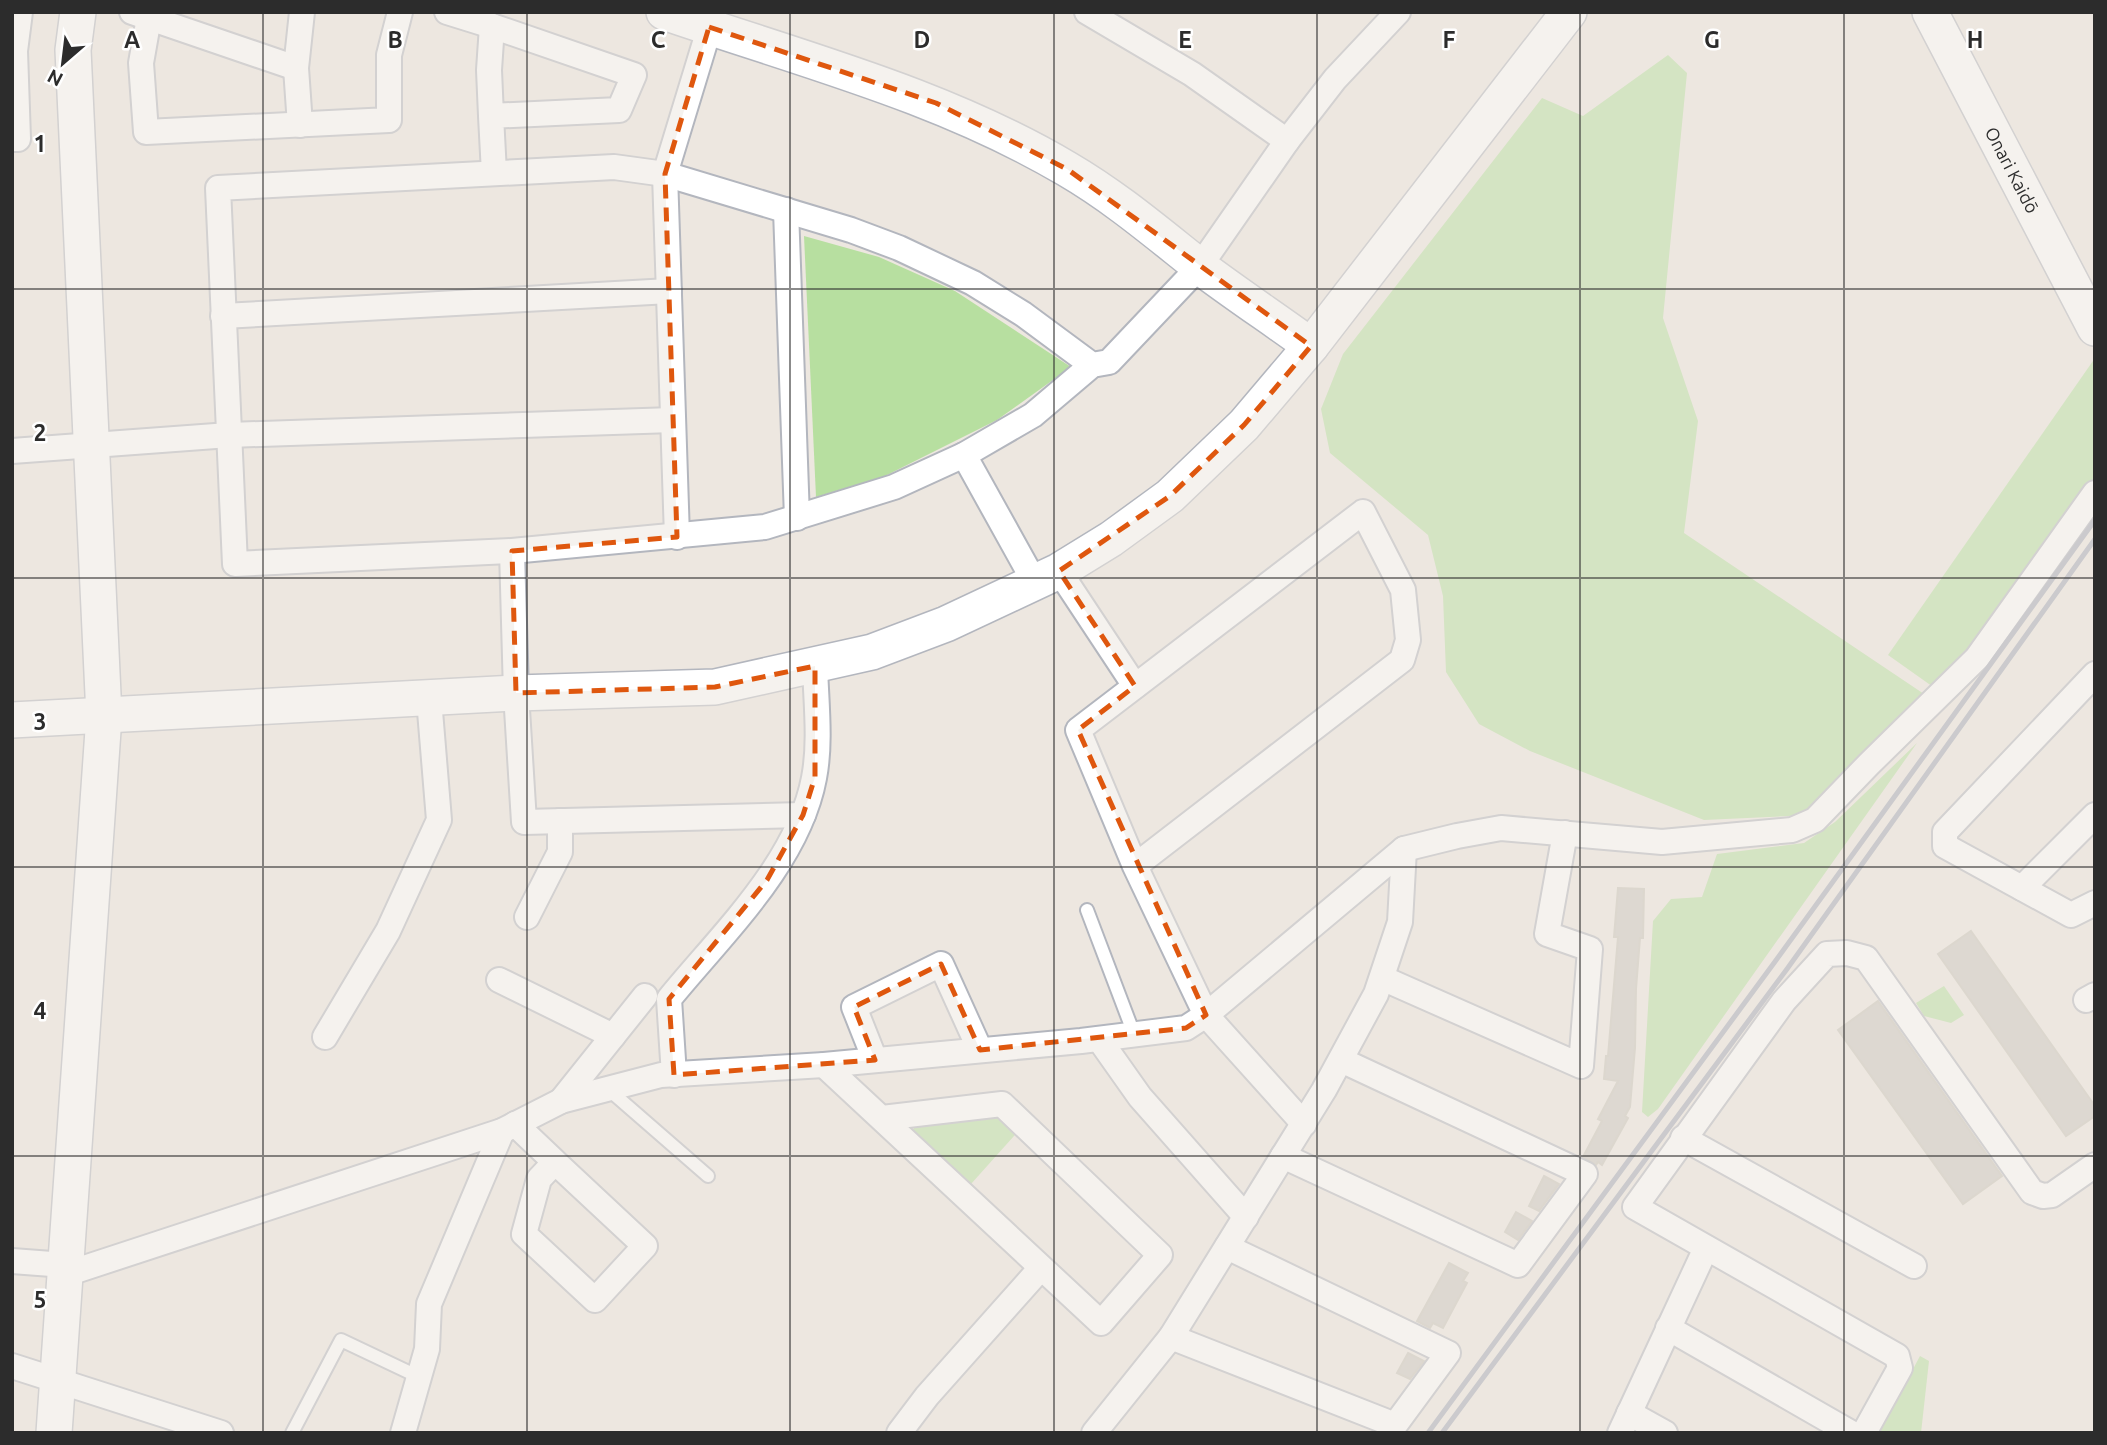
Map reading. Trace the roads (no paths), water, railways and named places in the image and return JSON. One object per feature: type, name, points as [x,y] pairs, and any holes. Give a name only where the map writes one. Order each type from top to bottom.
[{"type":"street","points":[[12,139],[18,139],[14,51],[20,12]]},
{"type":"street","points":[[54,1433],[104,716],[72,50],[78,12]]},
{"type":"street","points":[[300,125],[296,68],[302,12]]},
{"type":"street","points":[[296,68],[144,14],[141,63],[146,132],[389,120],[388,55],[400,12]]},
{"type":"street","points":[[447,12],[634,75],[619,110],[491,116]]},
{"type":"street","points":[[664,12],[711,20],[936,103],[999,133],[1067,169],[1132,211],[1200,266],[1311,346]]},
{"type":"street","points":[[1087,12],[1192,74],[1287,141]]},
{"type":"street","points":[[1093,365],[1023,314],[973,283],[887,243],[665,174],[614,167],[218,188],[235,564],[512,551],[765,527],[894,487],[964,455],[1033,415],[1093,365],[1109,362],[1200,266],[1287,141],[1335,79],[1398,12]]},
{"type":"street","points":[[12,720],[516,693],[715,687],[872,652],[946,624],[1046,576],[1111,540],[1170,496],[1244,425],[1311,346],[1569,12]]},
{"type":"street","name":"Onari Kaidō","points":[[1930,12],[2095,328]]},
{"type":"street","points":[[677,537],[665,174],[711,20]]},
{"type":"street","points":[[492,26],[489,70],[494,173]]},
{"type":"street","points":[[786,210],[797,518]]},
{"type":"street","points":[[223,316],[669,291]]},
{"type":"street","points":[[12,451],[229,435],[673,419]]},
{"type":"street","points":[[964,455],[1046,576],[1135,686]]},
{"type":"street","points":[[12,1261],[66,1270],[508,1127],[561,1101],[661,1075],[824,1065],[1100,1039],[1186,1028],[1206,1015],[1404,849],[1457,835],[1501,828],[1662,842],[1792,830],[1815,820],[1978,658],[2095,493]]},
{"type":"street","points":[[1135,866],[1402,660],[1408,640],[1403,590],[1363,512],[1078,730],[1135,866],[1206,1015],[1304,1124]]},
{"type":"street","points":[[512,551],[516,693],[524,822],[803,815]]},
{"type":"street","points":[[674,1075],[668,999],[767,880],[783,856],[803,815],[815,777],[815,666]]},
{"type":"street","points":[[2095,674],[1945,832],[1945,846],[2071,915],[2095,904]]},
{"type":"street","points":[[325,1037],[388,931],[439,820],[429,699]]},
{"type":"street","points":[[2022,888],[2095,815]]},
{"type":"street","points":[[527,917],[560,852],[560,821]]},
{"type":"street","points":[[1382,978],[1581,1066],[1590,949],[1547,934],[1565,833]]},
{"type":"street","points":[[1094,1433],[1171,1337],[1341,1060],[1376,994],[1400,922],[1404,849]]},
{"type":"street","points":[[1864,1433],[1900,1368],[1897,1356],[1634,1207],[1784,1001],[1826,954],[1847,953],[1866,958],[2032,1192],[2043,1196],[2052,1195],[2095,1165]]},
{"type":"street","points":[[875,1060],[854,1007],[941,964],[981,1050]]},
{"type":"street","points":[[499,980],[613,1036]]},
{"type":"street","points":[[561,1101],[645,996]]},
{"type":"street","points":[[1100,1039],[1140,1097],[1245,1217]]},
{"type":"street","points":[[1283,1156],[1518,1265],[1585,1174],[1341,1060]]},
{"type":"street","points":[[824,1065],[1101,1323],[1160,1255],[1002,1104],[883,1118]]},
{"type":"street","points":[[508,1127],[555,1161],[645,1246],[595,1300],[524,1234],[539,1179],[555,1161]]},
{"type":"street","points":[[403,1433],[427,1349],[429,1304],[508,1127]]},
{"type":"street","points":[[1684,1138],[1914,1266]]},
{"type":"street","points":[[1171,1337],[1395,1425],[1448,1353],[1227,1247]]},
{"type":"street","points":[[1665,1433],[1625,1423],[1706,1248]]},
{"type":"street","points":[[899,1433],[927,1396],[1040,1269]]},
{"type":"street","points":[[1668,1328],[1851,1433]]},
{"type":"street","points":[[12,1366],[221,1433]]},
{"type":"lane","points":[[1087,910],[1134,1034]]},
{"type":"lane","points":[[607,1089],[708,1176]]},
{"type":"lane","points":[[292,1433],[341,1340],[419,1377]]},
{"type":"railway","points":[[1428,1433],[1774,963],[2095,520]]},
{"type":"railway","points":[[1442,1433],[1787,969],[2095,539]]}]
